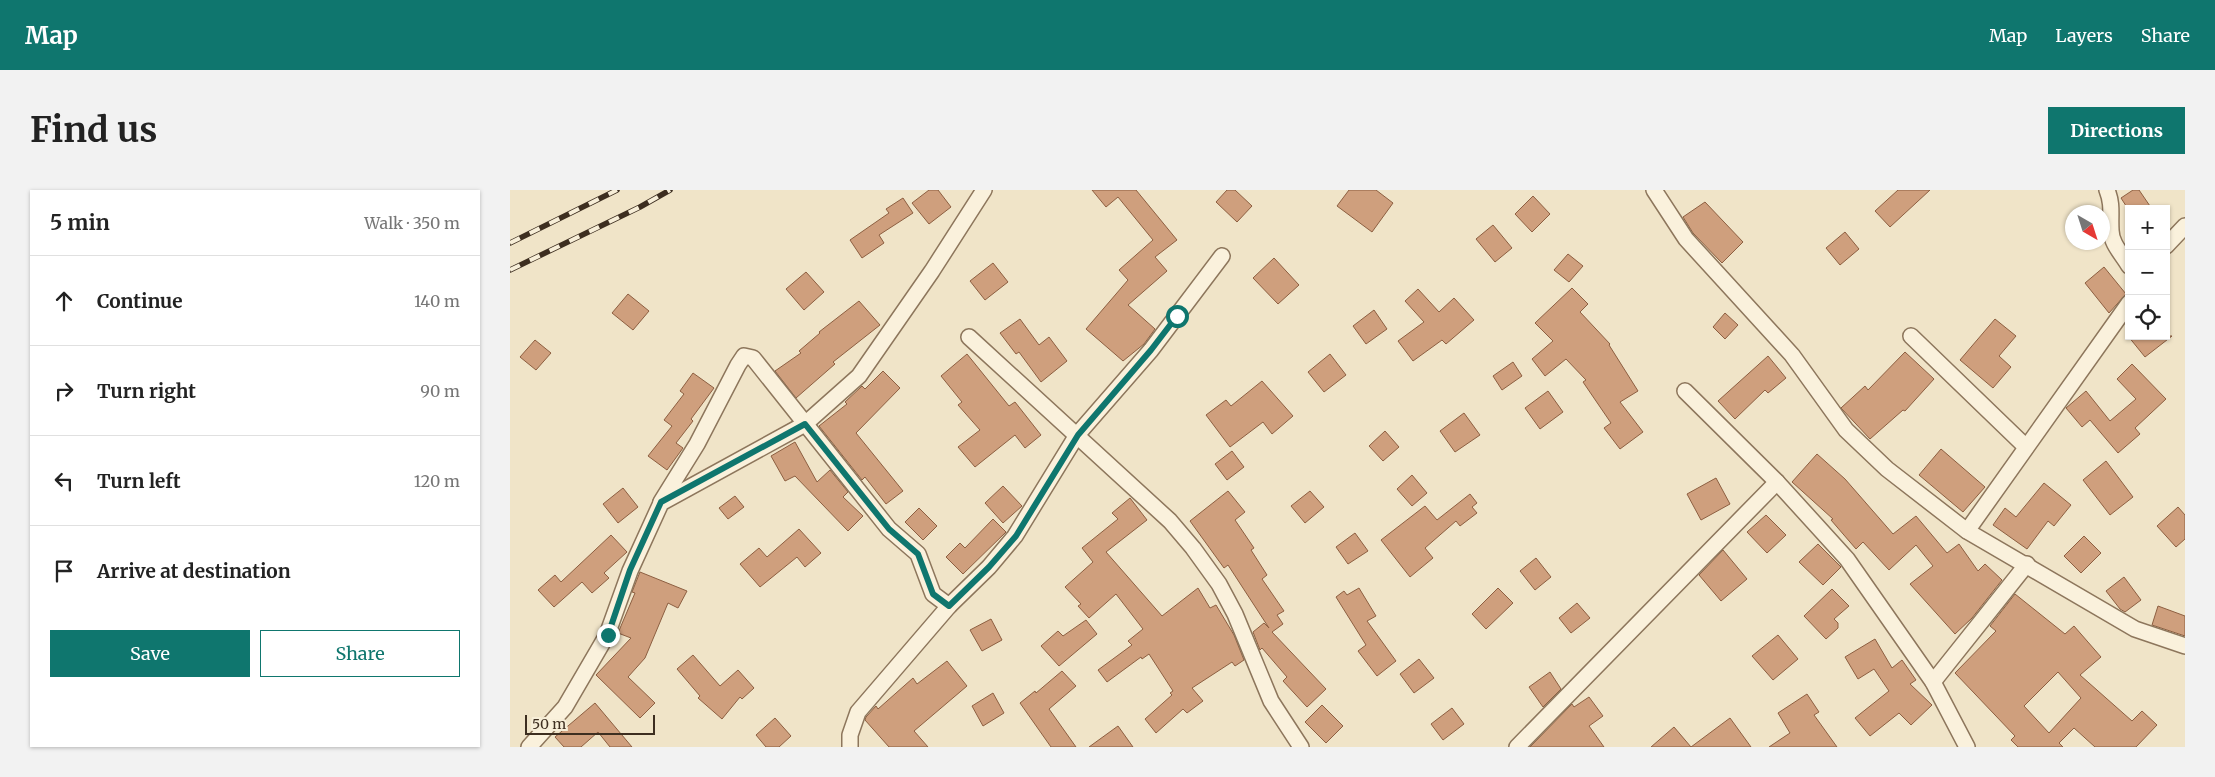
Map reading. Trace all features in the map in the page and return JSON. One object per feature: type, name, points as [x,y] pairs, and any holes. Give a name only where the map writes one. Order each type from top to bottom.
[{"type":"street","points":[[661,502],[805,424],[859,376],[932,271],[984,190]]},
{"type":"street","points":[[1654,190],[1686,238],[1792,355],[1846,430],[1887,469],[1967,531],[2027,564],[2135,629],[2185,646]]},
{"type":"street","points":[[2107,190],[2112,201],[2111,231],[2115,245],[2125,260]]},
{"type":"street","points":[[2170,242],[2185,226]]},
{"type":"street","points":[[850,747],[850,735],[858,712],[949,606],[989,567],[1016,536],[1078,435],[1151,350],[1222,256]]},
{"type":"street","points":[[1967,531],[2125,309]]},
{"type":"street","points":[[1911,336],[2026,447]]},
{"type":"street","points":[[969,337],[1170,521],[1193,548],[1219,584],[1236,614],[1271,701],[1301,747]]},
{"type":"street","points":[[529,747],[565,707],[608,635],[630,570],[661,502],[697,444],[744,356],[753,358],[889,529],[918,554],[933,594],[949,606]]},
{"type":"street","points":[[1685,391],[1777,482],[1847,559],[1933,682],[1967,747]]},
{"type":"street","points":[[1517,747],[1777,482]]},
{"type":"street","points":[[1933,682],[2027,564]]},
{"type":"building","points":[[929,190],[938,190],[951,207],[929,224],[912,203]]},
{"type":"building","points":[[1092,190],[1136,190],[1177,240],[1155,257],[1167,271],[1128,305],[1155,329],[1144,344],[1123,361],[1086,329],[1128,280],[1119,270],[1153,240],[1118,197],[1106,207]]},
{"type":"building","points":[[1227,190],[1235,190],[1252,206],[1237,222],[1216,202]]},
{"type":"building","points":[[1349,190],[1376,190],[1393,203],[1372,232],[1337,206]]},
{"type":"building","points":[[1898,190],[1930,190],[1890,227],[1875,211]]},
{"type":"building","points":[[2133,190],[2139,190],[2149,205],[2125,205],[2121,198]]},
{"type":"building","points":[[1533,196],[1550,214],[1532,232],[1515,214]]},
{"type":"building","points":[[903,198],[913,213],[879,235],[884,243],[862,258],[850,240],[889,213],[886,209]]},
{"type":"building","points":[[1705,202],[1743,242],[1722,263],[1693,233],[1683,217]]},
{"type":"building","points":[[1493,225],[1512,248],[1495,262],[1476,239]]},
{"type":"building","points":[[1845,232],[1859,249],[1840,265],[1826,248]]},
{"type":"building","points":[[1568,254],[1583,266],[1569,282],[1554,270]]},
{"type":"building","points":[[1274,258],[1299,285],[1278,304],[1253,278]]},
{"type":"building","points":[[993,263],[1008,282],[985,300],[970,281]]},
{"type":"building","points":[[2104,267],[2125,295],[2109,313],[2085,283]]},
{"type":"building","points":[[806,272],[824,292],[804,310],[786,289]]},
{"type":"building","points":[[1572,288],[1588,304],[1580,312],[1610,344],[1638,391],[1620,402],[1643,432],[1620,449],[1604,428],[1611,423],[1583,382],[1586,380],[1566,359],[1545,376],[1532,359],[1553,341],[1535,323]]},
{"type":"building","points":[[1418,289],[1439,312],[1454,298],[1474,320],[1446,344],[1442,340],[1413,361],[1398,341],[1424,322],[1405,301]]},
{"type":"building","points":[[628,294],[649,311],[633,330],[612,313]]},
{"type":"building","points":[[859,301],[880,325],[833,362],[835,364],[796,398],[775,371],[801,353],[799,351],[819,332]]},
{"type":"building","points":[[1374,310],[1387,329],[1366,344],[1353,326]]},
{"type":"building","points":[[1725,313],[1738,325],[1725,339],[1713,327]]},
{"type":"building","points":[[1020,319],[1039,345],[1049,337],[1067,361],[1041,382],[1019,352],[1016,354],[1000,333]]},
{"type":"building","points":[[1995,319],[2016,336],[1999,356],[2011,367],[1993,388],[1960,360]]},
{"type":"building","points":[[535,340],[551,353],[536,370],[520,357]]},
{"type":"building","points":[[2131,340],[2167,340],[2145,357]]},
{"type":"building","points":[[1905,352],[1934,379],[1905,411],[1903,410],[1870,439],[1841,408],[1865,386],[1868,390]]},
{"type":"building","points":[[967,354],[1009,406],[1015,402],[1041,435],[1025,448],[1015,435],[975,467],[958,447],[980,430],[958,405],[962,402],[941,376]]},
{"type":"building","points":[[1330,354],[1346,375],[1324,392],[1308,372]]},
{"type":"building","points":[[1768,356],[1786,378],[1768,393],[1765,390],[1735,419],[1718,401]]},
{"type":"building","points":[[1513,362],[1522,376],[1502,390],[1493,376]]},
{"type":"building","points":[[2132,364],[2166,399],[2135,428],[2140,434],[2118,453],[2090,420],[2082,427],[2066,408],[2086,391],[2110,421],[2136,399],[2117,379]]},
{"type":"building","points":[[883,371],[900,388],[856,433],[903,491],[886,504],[865,477],[862,480],[819,426],[847,404],[845,402],[862,386],[865,389]]},
{"type":"building","points":[[693,373],[714,388],[676,443],[683,448],[667,470],[648,456],[672,426],[664,420],[684,394],[680,391]]},
{"type":"building","points":[[1262,381],[1293,416],[1272,434],[1263,422],[1230,447],[1206,415],[1226,400],[1231,406]]},
{"type":"building","points":[[1548,391],[1563,412],[1540,429],[1525,408]]},
{"type":"building","points":[[1464,413],[1480,435],[1455,452],[1440,431]]},
{"type":"building","points":[[1385,431],[1399,447],[1383,461],[1369,446]]},
{"type":"building","points":[[795,442],[817,482],[830,470],[848,492],[843,497],[863,516],[848,531],[795,476],[785,481],[771,456]]},
{"type":"building","points":[[1941,449],[1985,487],[1963,512],[1919,475]]},
{"type":"building","points":[[1232,451],[1244,467],[1227,480],[1215,464]]},
{"type":"building","points":[[1817,454],[1845,479],[1893,534],[1916,516],[1947,553],[1959,544],[1978,571],[1985,564],[2002,580],[1972,618],[1955,634],[1910,584],[1933,566],[1916,545],[1889,570],[1863,542],[1856,549],[1831,520],[1833,519],[1792,482]]},
{"type":"building","points":[[2106,461],[2133,497],[2110,515],[2083,480]]},
{"type":"building","points":[[1412,475],[1427,493],[1412,506],[1397,489]]},
{"type":"building","points":[[1716,478],[1730,504],[1701,520],[1687,494]]},
{"type":"building","points":[[2044,483],[2071,505],[2054,526],[2048,521],[2027,549],[1993,525],[2005,508],[2016,517]]},
{"type":"building","points":[[1003,486],[1022,506],[1003,523],[985,503]]},
{"type":"building","points":[[623,488],[638,507],[618,523],[603,504]]},
{"type":"building","points":[[1228,491],[1245,512],[1235,520],[1254,548],[1251,550],[1267,575],[1262,579],[1284,611],[1277,615],[1283,624],[1272,632],[1326,689],[1307,707],[1283,681],[1287,677],[1262,648],[1260,650],[1253,632],[1264,623],[1269,628],[1228,565],[1224,568],[1190,521]]},
{"type":"building","points":[[1310,491],[1324,507],[1305,523],[1291,506]]},
{"type":"building","points":[[1470,494],[1477,503],[1472,507],[1477,513],[1460,526],[1456,521],[1425,548],[1433,558],[1410,577],[1381,540],[1425,506],[1437,520]]},
{"type":"building","points":[[735,496],[744,507],[728,519],[719,508]]},
{"type":"building","points":[[1130,498],[1147,520],[1106,552],[1162,616],[1198,588],[1210,608],[1216,605],[1234,635],[1244,660],[1235,666],[1232,662],[1192,688],[1203,701],[1187,713],[1183,709],[1156,733],[1145,719],[1172,695],[1170,693],[1173,691],[1149,654],[1142,659],[1141,657],[1107,682],[1098,670],[1132,645],[1128,641],[1143,629],[1116,594],[1089,618],[1078,606],[1081,604],[1065,587],[1093,562],[1082,548],[1118,519],[1112,513]]},
{"type":"building","points":[[2178,507],[2185,515],[2185,539],[2176,547],[2157,526]]},
{"type":"building","points":[[919,508],[937,526],[923,540],[905,522]]},
{"type":"building","points":[[1766,515],[1786,535],[1767,553],[1747,532]]},
{"type":"building","points":[[993,519],[1006,532],[963,574],[946,557],[960,543],[965,548]]},
{"type":"building","points":[[799,529],[821,553],[805,567],[797,557],[760,587],[740,564],[759,548],[767,557]]},
{"type":"building","points":[[1355,533],[1368,551],[1348,564],[1336,547]]},
{"type":"building","points":[[611,535],[627,552],[604,573],[609,578],[592,593],[582,582],[554,607],[538,590],[555,575],[561,582]]},
{"type":"building","points":[[2084,536],[2101,553],[2081,573],[2064,556]]},
{"type":"building","points":[[1818,544],[1841,567],[1823,585],[1799,562]]},
{"type":"building","points":[[1723,550],[1747,579],[1721,601],[1699,575]]},
{"type":"building","points":[[1536,558],[1551,577],[1535,590],[1520,571]]},
{"type":"building","points":[[640,572],[687,591],[678,608],[668,603],[645,658],[628,677],[655,703],[640,718],[596,675],[631,638],[618,633],[635,593],[632,592]]},
{"type":"building","points":[[2124,577],[2141,600],[2125,612],[2120,609],[2106,591]]},
{"type":"building","points":[[1359,588],[1376,616],[1367,621],[1396,661],[1377,676],[1358,651],[1366,645],[1336,597],[1344,591],[1347,595]]},
{"type":"building","points":[[1498,588],[1513,603],[1486,629],[1472,614]]},
{"type":"building","points":[[1832,589],[1849,606],[1834,619],[1838,623],[1838,628],[1826,639],[1804,616]]},
{"type":"building","points":[[2015,594],[2065,634],[2074,626],[2101,657],[2080,675],[2132,721],[2142,711],[2157,725],[2136,747],[2095,747],[2074,728],[2059,743],[2063,747],[2018,747],[2011,740],[2015,736],[1955,673],[1996,631],[1990,626]],"holes":[[[2058,672],[2081,698],[2049,733],[2024,706]]]},
{"type":"building","points":[[1577,603],[1590,618],[1571,633],[1559,618]]},
{"type":"building","points":[[2158,606],[2185,616],[2185,636],[2152,625]]},
{"type":"building","points":[[991,619],[1002,640],[982,651],[970,630]]},
{"type":"building","points":[[1086,620],[1097,634],[1059,666],[1041,646],[1058,631],[1063,636]]},
{"type":"building","points":[[1778,635],[1798,659],[1773,680],[1752,656]]},
{"type":"building","points":[[1875,639],[1892,668],[1902,660],[1916,680],[1910,684],[1932,705],[1911,725],[1899,713],[1870,736],[1855,718],[1889,691],[1874,669],[1858,679],[1845,657]]},
{"type":"building","points":[[693,655],[720,686],[738,670],[754,688],[742,699],[740,697],[722,719],[698,698],[700,696],[677,669]]},
{"type":"building","points":[[1419,659],[1434,678],[1414,693],[1400,674]]},
{"type":"building","points":[[947,661],[967,686],[914,731],[928,747],[889,747],[865,720],[866,717],[876,706],[878,709],[913,678],[917,684]]},
{"type":"building","points":[[1062,671],[1076,686],[1049,709],[1076,747],[1051,747],[1020,703],[1035,691],[1036,693]]},
{"type":"building","points":[[1550,672],[1561,689],[1543,707],[1529,687]]},
{"type":"building","points":[[993,693],[1004,713],[983,726],[972,706]]},
{"type":"building","points":[[1807,694],[1819,712],[1814,715],[1837,747],[1769,747],[1790,733],[1778,713]]},
{"type":"building","points":[[1589,697],[1603,716],[1589,726],[1604,747],[1530,747],[1572,704],[1574,707]]},
{"type":"building","points":[[595,703],[632,747],[610,747],[598,732],[581,747],[564,747],[555,737]]},
{"type":"building","points":[[1322,705],[1343,726],[1326,743],[1305,722]]},
{"type":"building","points":[[1452,708],[1464,724],[1443,740],[1431,724]]},
{"type":"building","points":[[775,718],[791,736],[779,747],[766,747],[756,735]]},
{"type":"building","points":[[1730,718],[1751,747],[1691,747]]},
{"type":"building","points":[[1118,726],[1133,747],[1089,747]]},
{"type":"building","points":[[1674,727],[1691,747],[1651,747]]},
{"type":"railway","points":[[510,243],[617,190]]},
{"type":"railway","points":[[510,270],[640,207],[670,190]]},
{"type":"route","points":[[608,635],[630,570],[661,502],[805,424],[889,529],[918,554],[933,594],[949,606],[989,567],[1016,536],[1078,435],[1151,350],[1177,316]]}]
